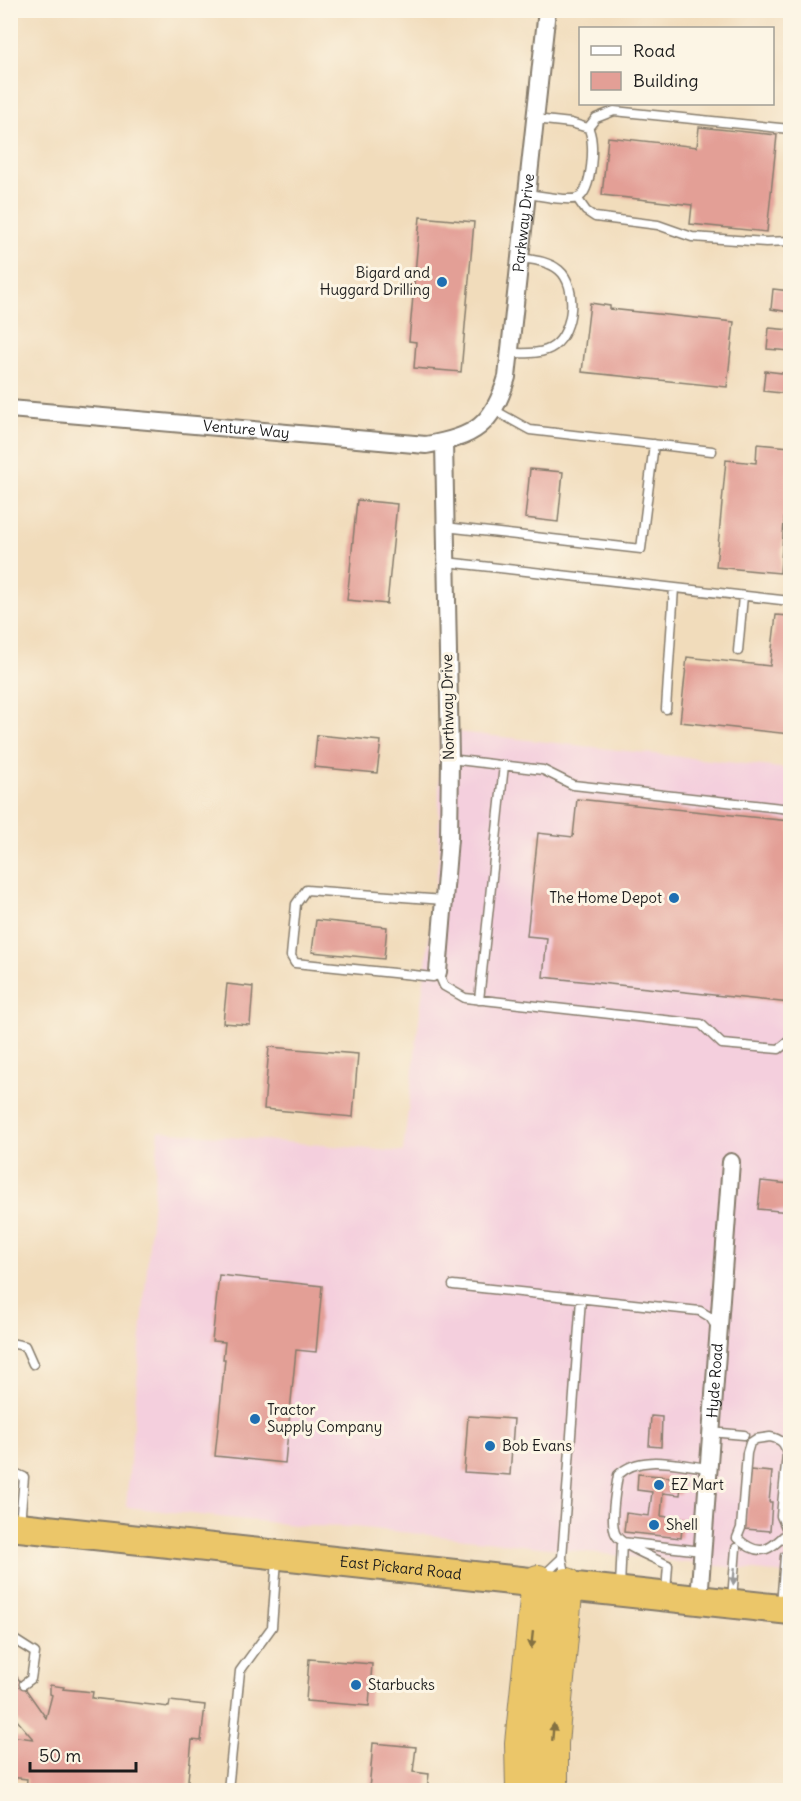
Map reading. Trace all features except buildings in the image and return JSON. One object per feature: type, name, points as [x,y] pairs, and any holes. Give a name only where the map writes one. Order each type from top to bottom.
[{"type":"highway","name":"East Pickard Road","points":[[14,1530],[278,1554],[555,1575],[620,1590],[786,1609]]},
{"type":"highway","points":[[522,1791],[521,1743],[555,1575]]},
{"type":"highway","points":[[552,1791],[555,1575]]},
{"type":"street","name":"Parkway Drive","points":[[480,428],[494,410],[507,376],[547,10]]},
{"type":"street","name":"Venture Way","points":[[10,409],[426,445],[444,442],[480,428]]},
{"type":"street","name":"Northway Drive","points":[[438,972],[449,839],[450,759],[444,442]]},
{"type":"street","name":"Hyde Road","points":[[699,1600],[717,1328],[731,1162]]},
{"type":"lane","points":[[588,128],[596,118],[614,111],[790,129]]},
{"type":"lane","points":[[535,119],[571,123],[588,128]]},
{"type":"lane","points":[[527,194],[567,199],[577,198],[584,194],[589,179],[592,140],[588,128]]},
{"type":"lane","points":[[577,198],[586,211],[595,217],[658,225],[692,237],[766,242],[790,241]]},
{"type":"lane","points":[[509,353],[537,353],[554,346],[565,334],[570,311],[571,294],[567,278],[558,269],[543,261],[520,258]]},
{"type":"lane","points":[[494,410],[530,430],[712,451]]},
{"type":"lane","points":[[445,527],[641,549],[654,444]]},
{"type":"lane","points":[[446,562],[790,601]]},
{"type":"lane","points":[[666,709],[674,588]]},
{"type":"lane","points":[[738,651],[743,596]]},
{"type":"lane","points":[[450,759],[543,770],[573,785],[790,809]]},
{"type":"lane","points":[[480,1000],[504,765]]},
{"type":"lane","points":[[444,900],[306,890],[296,904],[291,956],[295,963],[359,970],[433,977],[438,972],[444,986],[465,998],[701,1024],[722,1044],[779,1049],[790,1040]]},
{"type":"lane","points":[[453,1285],[700,1311],[710,1317],[717,1328]]},
{"type":"lane","points":[[555,1575],[581,1299]]},
{"type":"lane","points":[[10,1343],[25,1346],[33,1364]]},
{"type":"lane","points":[[710,1432],[744,1435]]},
{"type":"lane","points":[[779,1438],[786,1446],[781,1516],[788,1532],[772,1548],[765,1551],[745,1545],[737,1538],[741,1528],[747,1453],[750,1443],[756,1439],[779,1438]]},
{"type":"lane","points":[[668,1565],[622,1542],[615,1534],[613,1523],[618,1475],[626,1467],[645,1461],[708,1468]]},
{"type":"lane","points":[[10,1471],[24,1477],[14,1530]]},
{"type":"lane","points":[[622,1542],[702,1551]]},
{"type":"lane","points":[[620,1590],[622,1542]]},
{"type":"lane","points":[[666,1596],[670,1547]]},
{"type":"lane","points":[[731,1603],[736,1548]]},
{"type":"lane","points":[[228,1791],[240,1671],[272,1627],[278,1554]]},
{"type":"lane","points":[[786,1556],[786,1609]]},
{"type":"lane","points":[[10,1637],[35,1653],[31,1679],[24,1684]]},
{"type":"shaded area","points":[[439,730],[790,769],[790,1576],[773,1572],[354,1527],[304,1526],[126,1507],[159,1131],[403,1152],[439,856]]},
{"type":"place","name":"Bigard and Huggard Drilling","points":[[442,282]]},
{"type":"place","name":"The Home Depot","points":[[674,898]]},
{"type":"place","name":"Tractor Supply Company","points":[[255,1419]]},
{"type":"place","name":"Bob Evans","points":[[490,1446]]},
{"type":"place","name":"EZ Mart","points":[[659,1485]]},
{"type":"place","name":"Shell","points":[[654,1525]]},
{"type":"place","name":"Starbucks","points":[[356,1685]]}]
